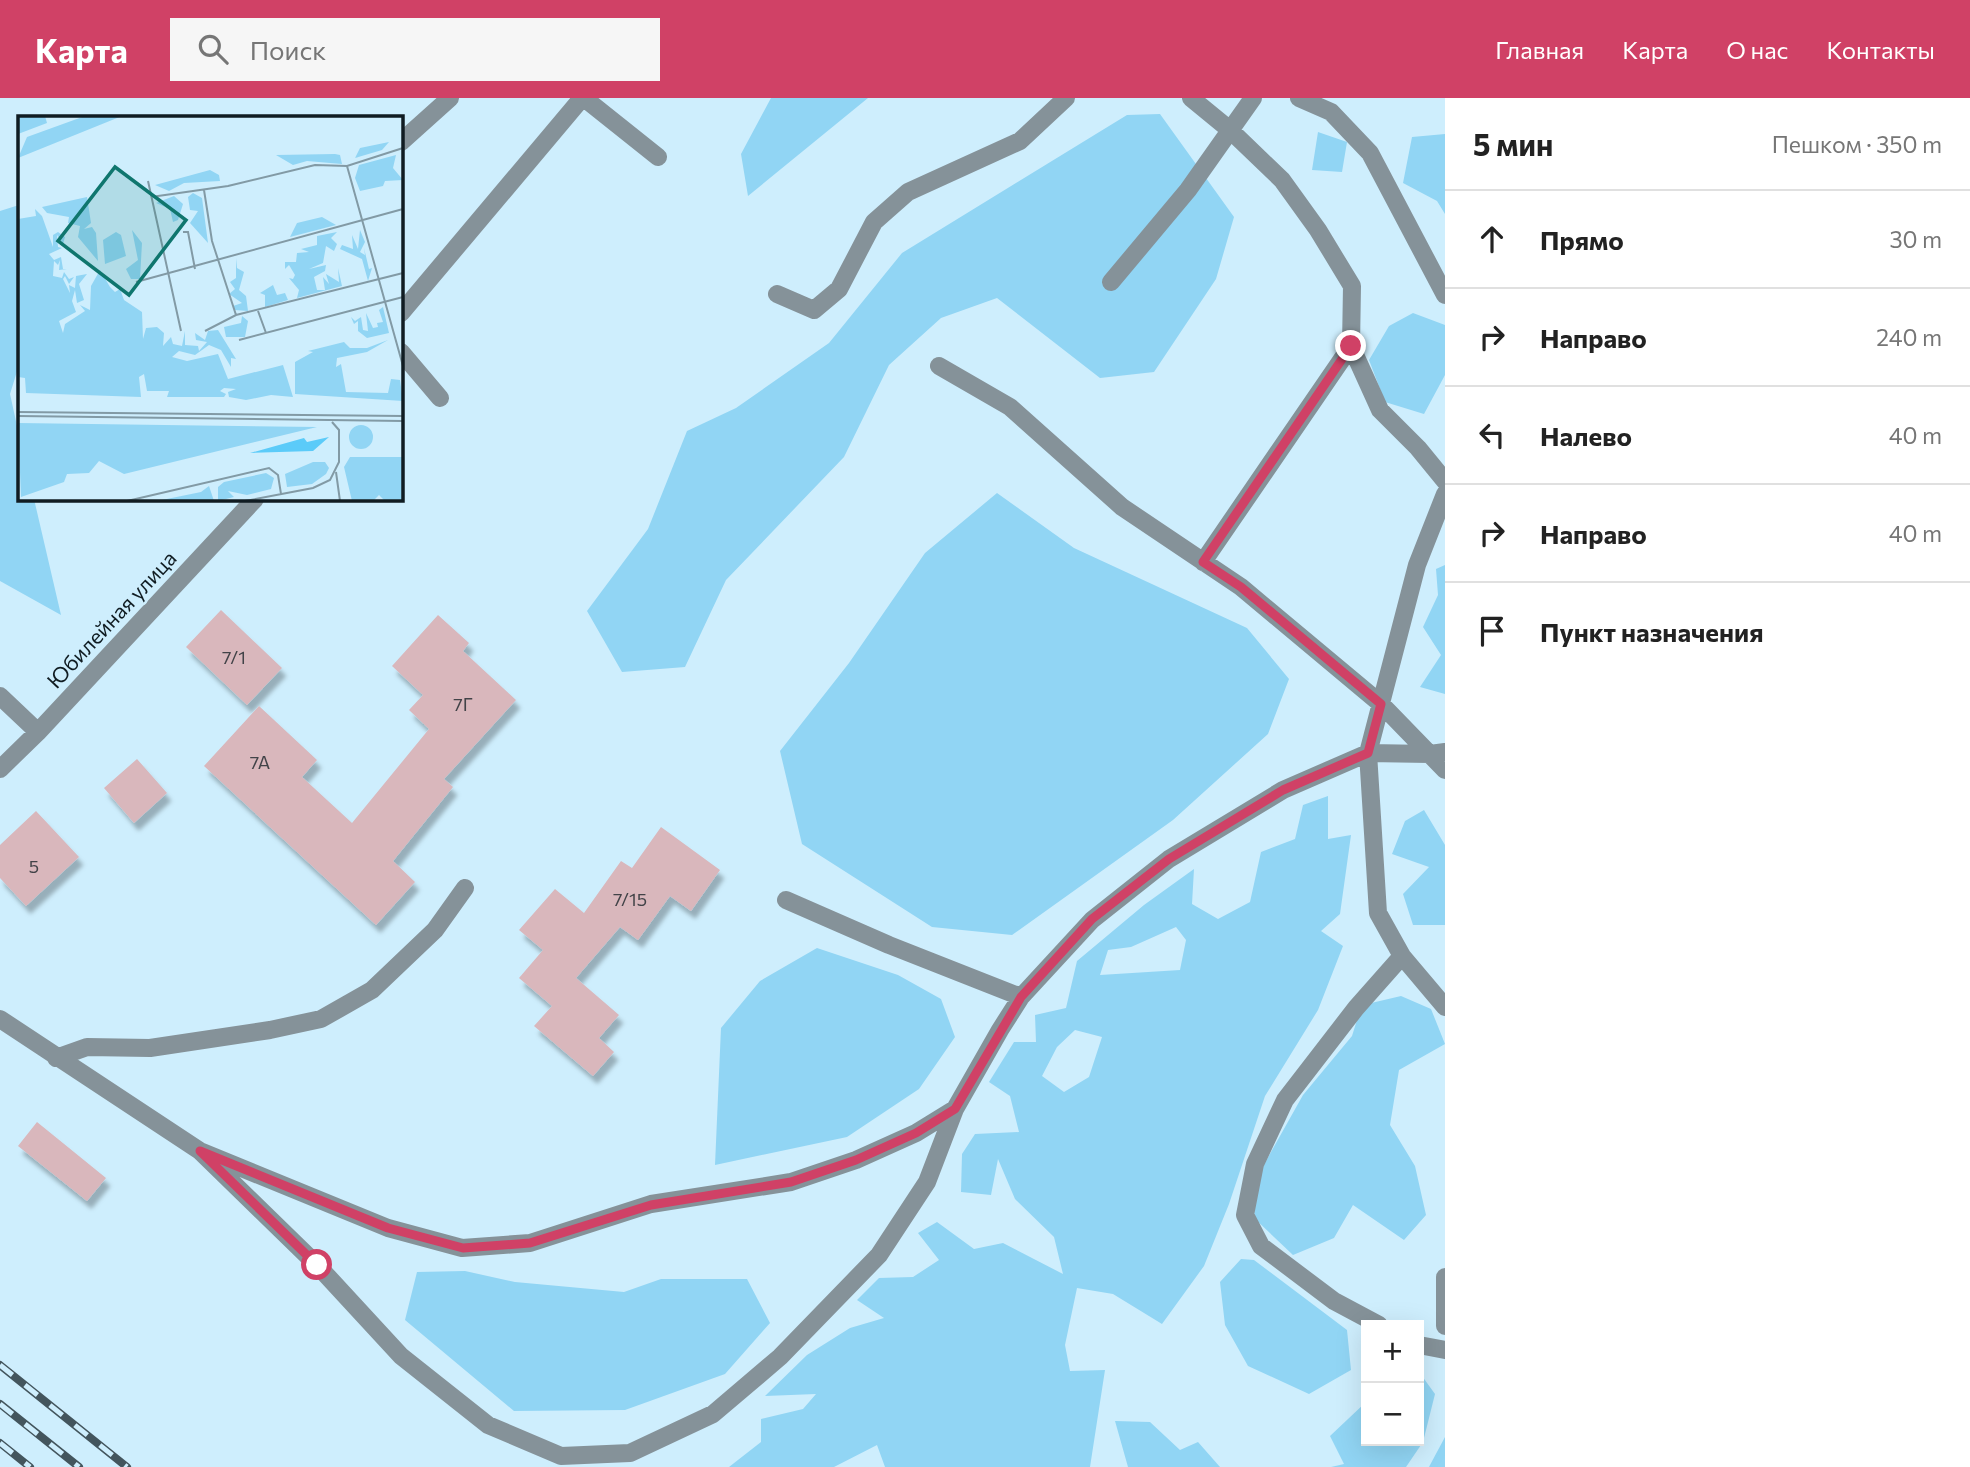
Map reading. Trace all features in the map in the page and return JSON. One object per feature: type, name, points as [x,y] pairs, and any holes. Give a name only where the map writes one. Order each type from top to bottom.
[{"type":"street","points":[[402,141],[450,98]]},
{"type":"street","points":[[402,312],[583,98],[658,157]]},
{"type":"street","points":[[777,294],[814,310],[839,289],[874,222],[908,192],[1020,141],[1066,98]]},
{"type":"street","points":[[1191,98],[1230,130],[1282,180],[1318,230],[1352,286],[1351,346],[1380,410],[1418,448],[1445,481]]},
{"type":"street","points":[[1111,282],[1188,190],[1253,98]]},
{"type":"street","points":[[1299,98],[1331,112],[1370,153],[1445,295]]},
{"type":"street","points":[[1203,562],[1351,346]]},
{"type":"street","points":[[402,353],[440,398]]},
{"type":"street","points":[[939,366],[1010,407],[1122,507],[1241,587],[1437,753],[1445,770]]},
{"type":"street","points":[[1445,494],[1418,565],[1368,753],[1378,913],[1402,956],[1445,1007]]},
{"type":"street","name":"Юбилейная улица","points":[[0,769],[38,732],[254,500]]},
{"type":"street","points":[[0,696],[38,732]]},
{"type":"street","points":[[200,1151],[317,1265],[401,1356],[488,1425],[561,1456],[630,1453],[713,1413],[779,1357],[879,1255],[927,1182],[955,1109],[1021,997],[1092,919],[1169,859],[1283,790],[1368,753],[1437,753]]},
{"type":"street","points":[[57,1058],[87,1047],[150,1048],[270,1030],[321,1019],[372,990],[435,930],[465,888]]},
{"type":"street","points":[[786,900],[889,945],[1021,997]]},
{"type":"street","points":[[1370,1320],[1334,1301],[1261,1246],[1245,1215],[1255,1164],[1285,1100],[1356,1008],[1402,956]]},
{"type":"street","points":[[0,1019],[200,1151],[388,1228],[463,1248],[530,1243],[651,1205],[791,1182],[856,1160],[916,1133],[955,1109]]},
{"type":"street","points":[[1445,1277],[1445,1326]]},
{"type":"street","points":[[1424,1346],[1445,1350]]},
{"type":"shaded area","points":[[771,98],[868,98],[748,196],[741,154]]},
{"type":"shaded area","points":[[1160,114],[1234,217],[1216,279],[1154,372],[1100,378],[997,298],[941,318],[889,365],[844,457],[726,580],[685,667],[622,672],[587,611],[648,529],[687,431],[736,408],[829,343],[902,253],[1127,115]]},
{"type":"shaded area","points":[[1318,132],[1347,142],[1342,172],[1312,170]]},
{"type":"shaded area","points":[[1445,134],[1445,214],[1437,201],[1403,183],[1412,137]]},
{"type":"shaded area","points":[[18,205],[18,368],[10,394],[18,430],[18,500],[34,500],[61,615],[0,581],[0,211]]},
{"type":"shaded area","points":[[1413,313],[1445,325],[1445,375],[1424,414],[1385,402],[1369,360],[1389,326]]},
{"type":"shaded area","points":[[997,493],[1074,548],[1247,628],[1289,679],[1268,734],[1173,820],[1012,935],[932,927],[802,844],[780,751],[849,663],[925,553]]},
{"type":"shaded area","points":[[1445,565],[1445,694],[1420,687],[1441,655],[1423,627],[1438,595],[1436,569]]},
{"type":"shaded area","points":[[1328,796],[1328,839],[1351,835],[1340,914],[1321,931],[1343,946],[1318,1010],[1265,1096],[1229,1204],[1204,1266],[1162,1324],[1113,1294],[1077,1288],[1065,1345],[1070,1371],[1105,1370],[1090,1467],[885,1467],[877,1445],[834,1467],[729,1467],[761,1442],[761,1419],[803,1409],[816,1394],[765,1396],[807,1355],[850,1328],[884,1318],[857,1300],[879,1278],[913,1277],[939,1260],[918,1233],[937,1222],[974,1249],[1003,1243],[1063,1274],[1054,1237],[1015,1199],[998,1159],[991,1195],[961,1192],[962,1154],[975,1134],[1019,1132],[1010,1096],[989,1082],[1014,1042],[1036,1042],[1035,1015],[1066,1008],[1077,961],[1144,905],[1194,869],[1192,904],[1218,919],[1250,902],[1261,852],[1295,839],[1303,805]],"holes":[[[1176,927],[1186,940],[1180,970],[1100,975],[1108,950],[1131,947]],[[1075,1030],[1102,1037],[1089,1077],[1064,1092],[1042,1076],[1057,1047]]]},
{"type":"shaded area","points":[[1424,810],[1445,845],[1445,925],[1413,925],[1403,894],[1429,867],[1392,854],[1405,821]]},
{"type":"shaded area","points":[[817,948],[898,975],[941,999],[955,1037],[919,1089],[847,1137],[715,1165],[721,1028],[760,981]]},
{"type":"shaded area","points":[[1401,996],[1431,1009],[1445,1044],[1399,1070],[1390,1125],[1415,1166],[1426,1215],[1404,1240],[1353,1205],[1334,1238],[1293,1255],[1254,1218],[1257,1177],[1303,1095],[1352,1036],[1357,1020],[1367,1004]]},
{"type":"shaded area","points":[[1241,1259],[1254,1260],[1347,1330],[1351,1370],[1309,1394],[1248,1366],[1225,1325],[1220,1282]]},
{"type":"shaded area","points":[[465,1271],[515,1282],[624,1292],[661,1279],[747,1279],[770,1323],[725,1374],[625,1410],[514,1411],[405,1320],[417,1272]]},
{"type":"shaded area","points":[[1424,1379],[1435,1394],[1424,1438]]},
{"type":"shaded area","points":[[1361,1407],[1361,1446],[1420,1446],[1406,1467],[1331,1467],[1344,1464],[1330,1436]]},
{"type":"shaded area","points":[[1115,1421],[1150,1422],[1180,1450],[1198,1442],[1220,1467],[1128,1467]]},
{"type":"shaded area","points":[[1445,1437],[1445,1467],[1429,1467],[1430,1465]]},
{"type":"building","points":[[221,610],[282,668],[247,705],[186,647]]},
{"type":"building","points":[[438,615],[469,643],[463,651],[516,700],[444,779],[453,787],[393,861],[415,882],[376,925],[204,766],[259,706],[317,760],[302,777],[352,823],[429,729],[409,710],[423,695],[392,666]]},
{"type":"building","points":[[137,759],[167,793],[134,823],[104,788]]},
{"type":"building","points":[[36,811],[79,857],[26,906],[0,878],[0,845]]},
{"type":"building","points":[[661,827],[720,870],[691,911],[670,896],[638,940],[620,927],[576,978],[619,1015],[599,1038],[614,1052],[593,1076],[534,1026],[552,1006],[519,978],[543,950],[519,930],[555,889],[584,913],[621,861],[632,868]]},
{"type":"building","points":[[37,1122],[106,1178],[87,1201],[18,1146]]},
{"type":"railway","points":[[0,1365],[127,1467]]},
{"type":"railway","points":[[0,1404],[79,1467]]},
{"type":"railway","points":[[0,1443],[30,1467]]},
{"type":"route","points":[[317,1265],[200,1151],[388,1228],[463,1248],[530,1243],[651,1205],[791,1182],[856,1160],[916,1133],[955,1109],[1021,997],[1092,919],[1169,859],[1283,790],[1368,753],[1381,704],[1241,587],[1203,562],[1351,346]]}]
